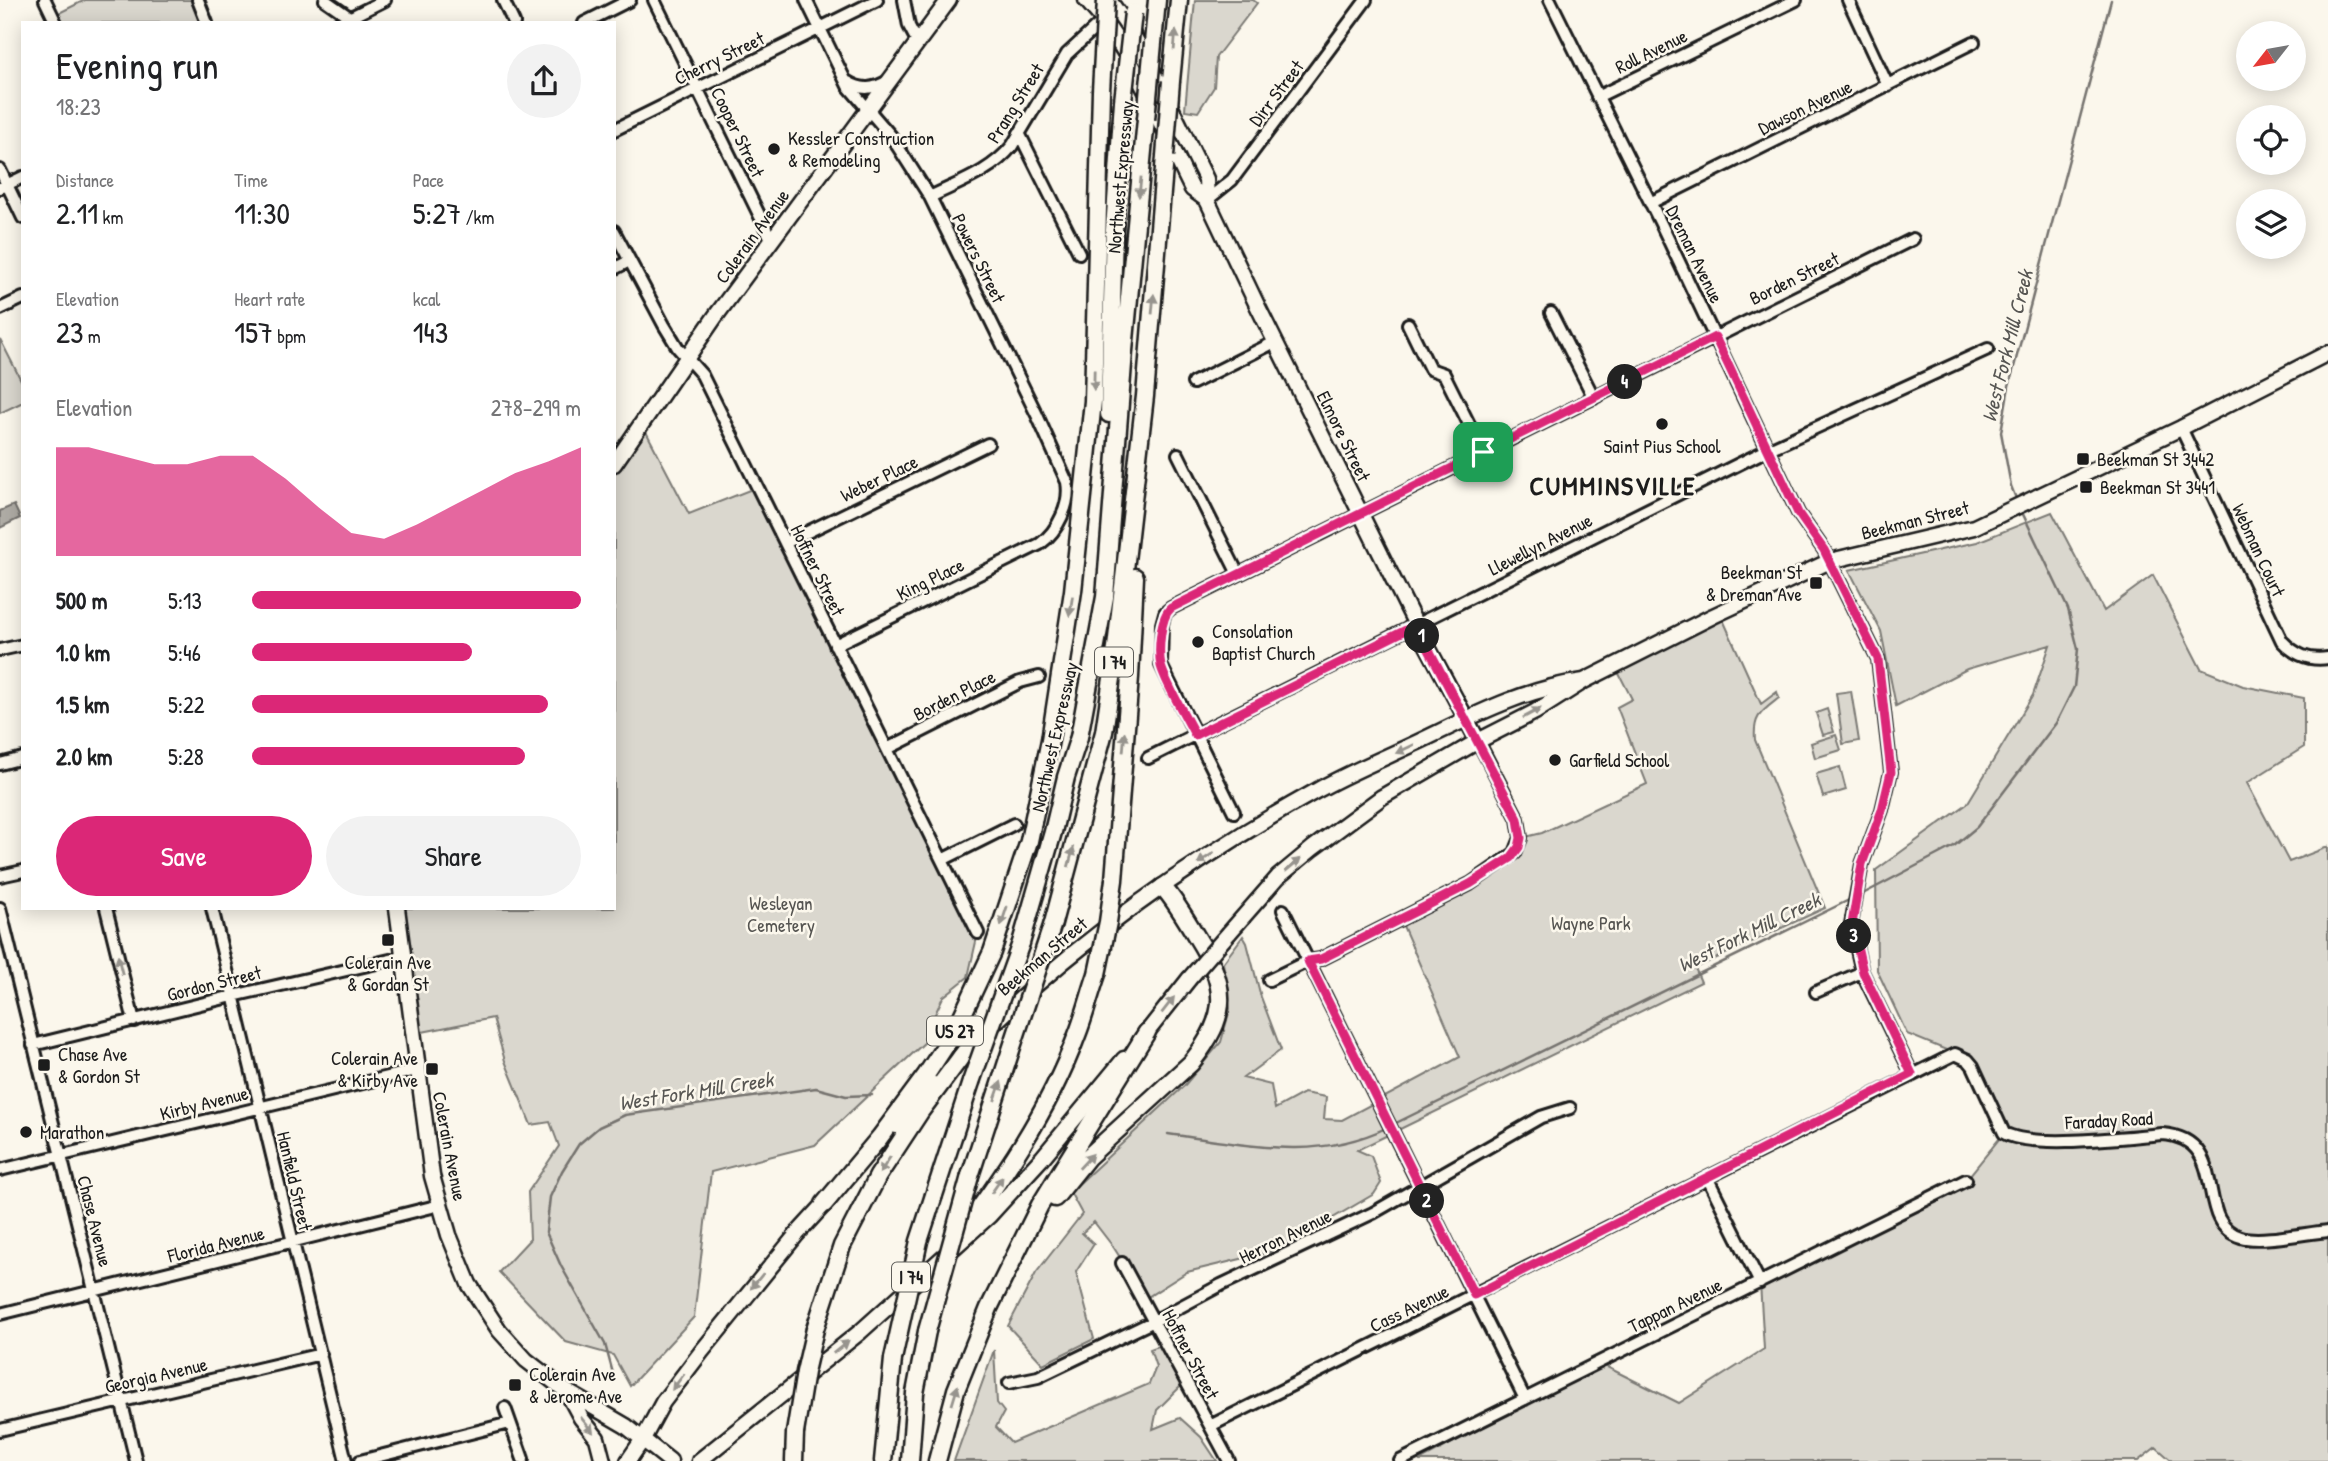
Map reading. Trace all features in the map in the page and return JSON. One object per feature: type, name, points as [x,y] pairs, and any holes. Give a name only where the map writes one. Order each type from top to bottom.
[{"type":"highway","points":[[1113,493],[1109,432],[1114,230],[1123,101],[1134,0]]},
{"type":"highway","name":"Northwest Expressway","points":[[883,1461],[893,1359],[919,1241],[971,1082],[1021,943],[1079,737],[1105,597],[1124,351],[1157,0]]},
{"type":"highway","name":"I 74","points":[[910,1461],[915,1393],[927,1331],[970,1175],[1053,923],[1104,732],[1122,604],[1145,396],[1179,0]]},
{"type":"highway","points":[[1095,312],[1101,91],[1110,3]]},
{"type":"highway","points":[[1095,312],[1120,138]]},
{"type":"highway","name":"US 27","points":[[824,1204],[880,1136],[955,1031],[992,952],[1032,828],[1050,740],[1073,591],[1093,401],[1095,312]]},
{"type":"highway","points":[[942,1259],[1000,1181],[1043,1110],[1078,1034],[1097,974],[1114,880],[1130,677],[1145,396]]},
{"type":"highway","points":[[1028,1233],[1088,1157],[1178,1077],[1211,1035],[1221,998],[1217,971],[1187,920],[1163,887]]},
{"type":"highway","points":[[937,1461],[956,1390],[989,1308],[1040,1205],[1147,1032]]},
{"type":"highway","points":[[794,1461],[795,1433],[805,1372],[815,1329],[842,1246],[878,1177],[920,1112],[967,1049]]},
{"type":"main road","name":"Colerain Avenue","points":[[616,461],[687,358],[948,0]]},
{"type":"main road","name":"Elmore Street","points":[[1086,0],[1103,20],[1127,58],[1192,189],[1207,200]]},
{"type":"main road","name":"Elmore Street","points":[[1110,3],[1139,45],[1206,179],[1207,200],[1275,342],[1416,625],[1478,741]]},
{"type":"main road","name":"Beekman Street","points":[[699,1461],[860,1332],[989,1216],[1042,1158],[1189,979],[1279,877],[1382,797],[1478,741],[1535,712],[1584,681],[1738,604],[1830,561],[1960,531],[2000,515],[2181,428],[2328,353]]},
{"type":"main road","name":"Beekman Street","points":[[628,1461],[663,1402],[765,1271],[824,1204],[845,1186],[925,1093],[967,1049],[1055,967],[1163,887],[1246,832],[1316,791],[1466,718],[1552,685],[1584,681]]},
{"type":"main road","name":"Colerain Avenue","points":[[397,910],[432,1175],[457,1257],[483,1308],[509,1343],[566,1391],[643,1439],[670,1461]]},
{"type":"main road","points":[[566,1391],[581,1418],[597,1438],[603,1461]]},
{"type":"street","points":[[45,0],[55,21]]},
{"type":"street","points":[[198,0],[207,21]]},
{"type":"street","points":[[325,0],[354,20],[385,0]]},
{"type":"street","points":[[503,0],[513,21]]},
{"type":"street","points":[[588,21],[630,0]]},
{"type":"street","name":"Cooper Street","points":[[654,0],[772,241]]},
{"type":"street","name":"Powers Street","points":[[806,0],[844,77],[856,96],[901,150],[930,197],[1067,482],[1069,492],[1063,512],[1048,538],[1040,544]]},
{"type":"street","name":"Cherry Street","points":[[616,129],[877,0]]},
{"type":"street","points":[[904,0],[909,26],[918,43]]},
{"type":"street","name":"Dirr Street","points":[[1207,200],[1232,180],[1366,0]]},
{"type":"street","name":"Dreman Avenue","points":[[1550,0],[1798,513],[1830,561],[1878,659],[1891,758],[1889,786],[1862,864],[1852,915],[1855,943],[1863,972],[1912,1074]]},
{"type":"street","name":"Roll Avenue","points":[[1597,97],[1796,0]]},
{"type":"street","points":[[1848,0],[1888,86]]},
{"type":"street","name":"Prang Street","points":[[930,197],[998,161],[1019,133],[1067,54],[1103,20],[1110,3]]},
{"type":"street","name":"Dawson Avenue","points":[[1650,203],[1974,42]]},
{"type":"street","points":[[844,77],[852,85],[866,89],[891,80]]},
{"type":"street","points":[[1019,133],[1079,253]]},
{"type":"street","points":[[0,170],[3,186],[21,215]]},
{"type":"street","points":[[3,186],[21,178]]},
{"type":"street","name":"Hoffner Street","points":[[616,234],[664,325],[702,375],[978,933]]},
{"type":"street","name":"Borden Street","points":[[1195,735],[1161,665],[1161,624],[1165,613],[1360,513],[1913,239]]},
{"type":"street","points":[[616,268],[629,261]]},
{"type":"street","points":[[0,309],[21,299]]},
{"type":"street","points":[[1551,313],[1594,398]]},
{"type":"street","points":[[1408,324],[1430,369],[1444,374],[1483,452]]},
{"type":"street","points":[[1194,383],[1275,342]]},
{"type":"street","name":"Llewellyn Avenue","points":[[1148,758],[1768,450],[1989,349]]},
{"type":"street","name":"Webman Court","points":[[2181,428],[2282,641],[2305,657],[2328,658]]},
{"type":"street","name":"Weber Place","points":[[785,543],[988,444]]},
{"type":"street","points":[[1178,454],[1238,574]]},
{"type":"street","name":"King Place","points":[[835,645],[1040,544]]},
{"type":"street","points":[[0,650],[21,645]]},
{"type":"street","name":"Borden Place","points":[[887,749],[1020,682],[1039,677]]},
{"type":"street","points":[[1195,735],[1234,812]]},
{"type":"street","name":"Elmore Street","points":[[1308,961],[1321,959],[1470,884],[1511,858],[1519,847],[1521,838],[1518,819],[1478,741]]},
{"type":"street","points":[[0,764],[21,759]]},
{"type":"street","points":[[942,860],[1014,824]]},
{"type":"street","points":[[0,876],[21,871]]},
{"type":"street","name":"Chase Avenue","points":[[0,908],[136,1461]]},
{"type":"street","points":[[106,910],[134,1021]]},
{"type":"street","name":"Hanfield Street","points":[[212,910],[346,1461]]},
{"type":"street","points":[[1283,911],[1525,1399]]},
{"type":"street","name":"Gordon Street","points":[[33,1045],[403,957]]},
{"type":"street","points":[[1269,981],[1308,961]]},
{"type":"street","points":[[1816,992],[1863,972]]},
{"type":"street","name":"Cass Avenue","points":[[1210,1426],[1912,1074],[1955,1054],[1961,1056]]},
{"type":"street","name":"Faraday Road","points":[[1961,1056],[1973,1066],[2004,1133],[2011,1137],[2045,1142],[2162,1134],[2180,1138],[2196,1148],[2202,1156],[2216,1213],[2227,1230],[2235,1235],[2254,1238],[2328,1231]]},
{"type":"street","name":"Kirby Avenue","points":[[0,1170],[417,1070]]},
{"type":"street","name":"Herron Avenue","points":[[1009,1383],[1038,1377],[1154,1321],[1221,1285],[1373,1213],[1541,1117],[1570,1108]]},
{"type":"street","points":[[1707,1179],[1760,1283]]},
{"type":"street","name":"Tappan Avenue","points":[[1400,1461],[1966,1180]]},
{"type":"street","name":"Florida Avenue","points":[[0,1314],[440,1205]]},
{"type":"street","name":"Hoffner Street","points":[[1122,1263],[1229,1461]]},
{"type":"street","name":"Georgia Avenue","points":[[0,1430],[321,1354]]},
{"type":"street","points":[[505,1408],[523,1459]]},
{"type":"street","points":[[360,1461],[510,1423]]},
{"type":"green space","points":[[85,0],[198,0],[206,21],[55,21],[53,16]]},
{"type":"green space","points":[[1195,0],[1253,0],[1257,3],[1216,57],[1214,87],[1198,112],[1185,110]]},
{"type":"green space","points":[[0,339],[21,380],[21,403],[0,413]]},
{"type":"green space","name":"Wesleyan Cemetery","points":[[642,424],[689,514],[757,487],[978,933],[968,977],[943,997],[924,1038],[926,1041],[815,1145],[711,1172],[694,1317],[630,1386],[613,1355],[566,1342],[499,1272],[530,1239],[528,1192],[559,1146],[550,1122],[531,1125],[505,1061],[493,1018],[412,1034],[397,910],[616,910],[616,461]]},
{"type":"green space","points":[[2052,512],[2104,611],[2153,575],[2201,669],[2243,686],[2304,698],[2304,747],[2247,783],[2289,862],[2328,847],[2328,1461],[2172,1461],[2156,1447],[2138,1461],[1419,1461],[1599,1363],[1679,1403],[1764,1349],[1760,1283],[1966,1180],[2004,1133],[1961,1056],[1907,1034],[1877,970],[1876,870],[1967,804],[2033,695],[2050,645],[1967,669],[1896,706],[1881,631],[1849,570],[1977,542]]},
{"type":"green space","name":"Wayne Park","points":[[1720,613],[1761,704],[1777,692],[1779,698],[1763,711],[1757,720],[1755,740],[1825,908],[1695,968],[1701,982],[1357,1150],[1371,1156],[1381,1183],[1374,1194],[1278,1250],[1187,1272],[1146,1298],[1094,1222],[1082,1233],[1094,1244],[1076,1272],[1094,1339],[1043,1364],[1008,1326],[1036,1273],[1082,1214],[1070,1192],[1184,1086],[1221,1042],[1230,1009],[1223,963],[1243,936],[1261,997],[1281,1050],[1243,1078],[1271,1085],[1275,1109],[1304,1093],[1326,1097],[1324,1119],[1342,1120],[1460,1057],[1400,919],[1511,858],[1521,838],[1542,833],[1647,784],[1617,707],[1632,699],[1615,666]]},
{"type":"green space","points":[[1851,691],[1859,741],[1843,744],[1836,693]]},
{"type":"green space","points":[[1827,709],[1834,732],[1823,735],[1816,713]]},
{"type":"green space","points":[[1836,735],[1841,750],[1815,758],[1811,743]]},
{"type":"green space","points":[[1840,767],[1846,790],[1823,797],[1816,774]]},
{"type":"green space","points":[[1161,1345],[1182,1385],[1157,1410],[1153,1429],[1180,1418],[1201,1437],[1217,1461],[954,1461],[994,1350],[997,1403],[1004,1412],[996,1427],[1011,1443],[1149,1384],[1156,1367],[1150,1349]]},
{"type":"shaded area","points":[[14,505],[20,518],[0,528],[0,511]]},
{"type":"waterway","name":"West Fork Mill Creek","points":[[2017,501],[2011,486],[2001,432],[2009,386],[2111,0]]},
{"type":"waterway","name":"West Fork Mill Creek","points":[[1859,896],[1954,846],[1977,827],[2056,723],[2074,687],[2078,649],[2068,609],[2021,510]]},
{"type":"waterway","name":"West Fork Mill Creek","points":[[1394,1124],[1853,898]]},
{"type":"waterway","name":"West Fork Mill Creek","points":[[614,1377],[605,1344],[561,1266],[546,1232],[550,1197],[579,1144],[599,1127],[625,1115],[816,1088],[846,1096],[872,1095]]},
{"type":"waterway","name":"West Fork Mill Creek","points":[[1168,1134],[1252,1146],[1307,1148],[1334,1145],[1388,1127]]},
{"type":"place","name":"Kessler Construction & Remodeling","points":[[774,149]]},
{"type":"place","name":"Saint Pius School","points":[[1662,424]]},
{"type":"place","name":"Beekman St 3442","points":[[2083,459]]},
{"type":"place","name":"Beekman St 3441","points":[[2086,487]]},
{"type":"place","name":"Beekman St & Dreman Ave","points":[[1816,583]]},
{"type":"place","name":"Consolation Baptist Church","points":[[1198,642]]},
{"type":"place","name":"Garfield School","points":[[1555,760]]},
{"type":"place","name":"Colerain Ave & Gordan St","points":[[388,940]]},
{"type":"place","name":"Chase Ave & Gordon St","points":[[44,1065]]},
{"type":"place","name":"Colerain Ave & Kirby Ave","points":[[432,1069]]},
{"type":"place","name":"Marathon","points":[[26,1132]]},
{"type":"place","name":"Colerain Ave & Jerome Ave","points":[[515,1385]]},
{"type":"district","name":"CUMMINSVILLE","points":[[1613,485]]},
{"type":"route","points":[[1715,337],[1798,513],[1824,550],[1878,659],[1891,772],[1882,810],[1862,864],[1853,905],[1852,924],[1863,972],[1912,1074],[1474,1295],[1308,961],[1321,959],[1470,884],[1511,858],[1519,847],[1521,838],[1518,819],[1416,625],[1195,735],[1161,665],[1161,624],[1165,613],[1171,608],[1483,452],[1715,337]]}]
